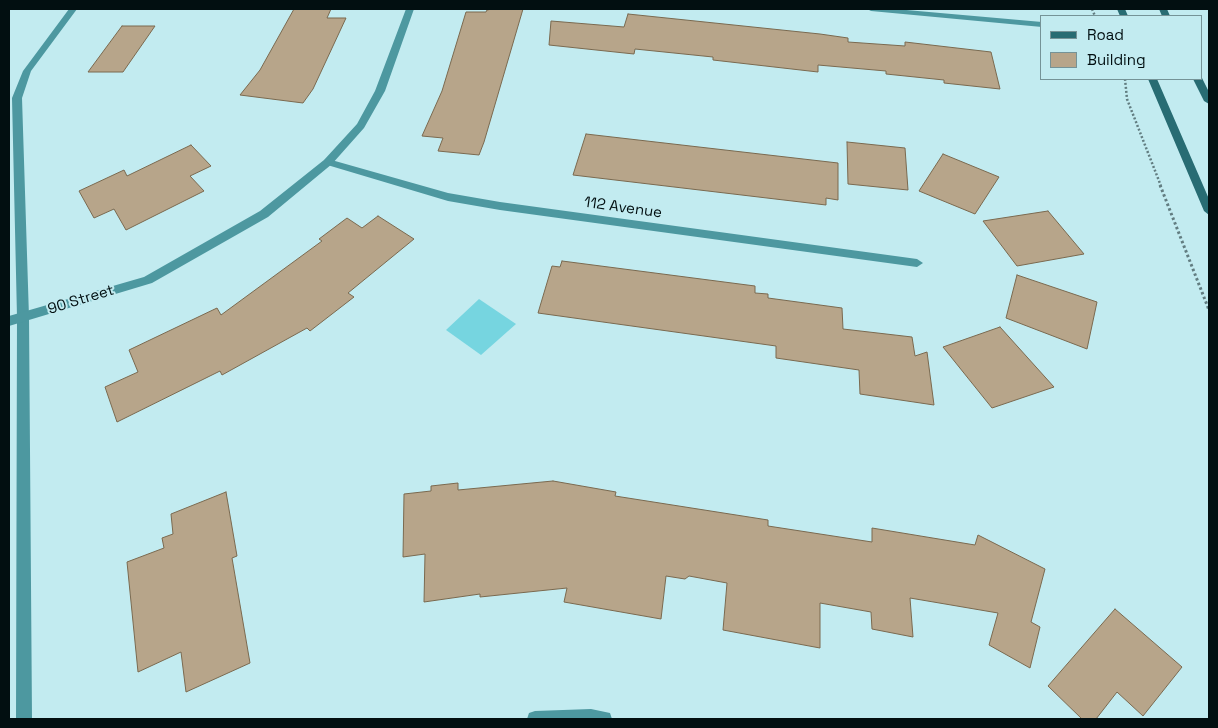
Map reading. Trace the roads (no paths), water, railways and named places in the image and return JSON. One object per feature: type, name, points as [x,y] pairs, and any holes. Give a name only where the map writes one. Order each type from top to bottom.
[{"type":"main road","points":[[1152,80],[1209,211]]},
{"type":"main road","points":[[1198,80],[1209,101]]},
{"type":"street","name":"90 Street","points":[[9,321],[148,280],[264,214],[328,162],[361,126],[380,91],[410,9]]},
{"type":"street","points":[[871,9],[1040,25]]},
{"type":"street","points":[[24,719],[23,317],[17,98],[28,71],[73,10]]},
{"type":"street","name":"112 Avenue","points":[[328,162],[448,197],[500,206],[917,263]]},
{"type":"street","points":[[535,719],[591,717],[604,719]]}]
